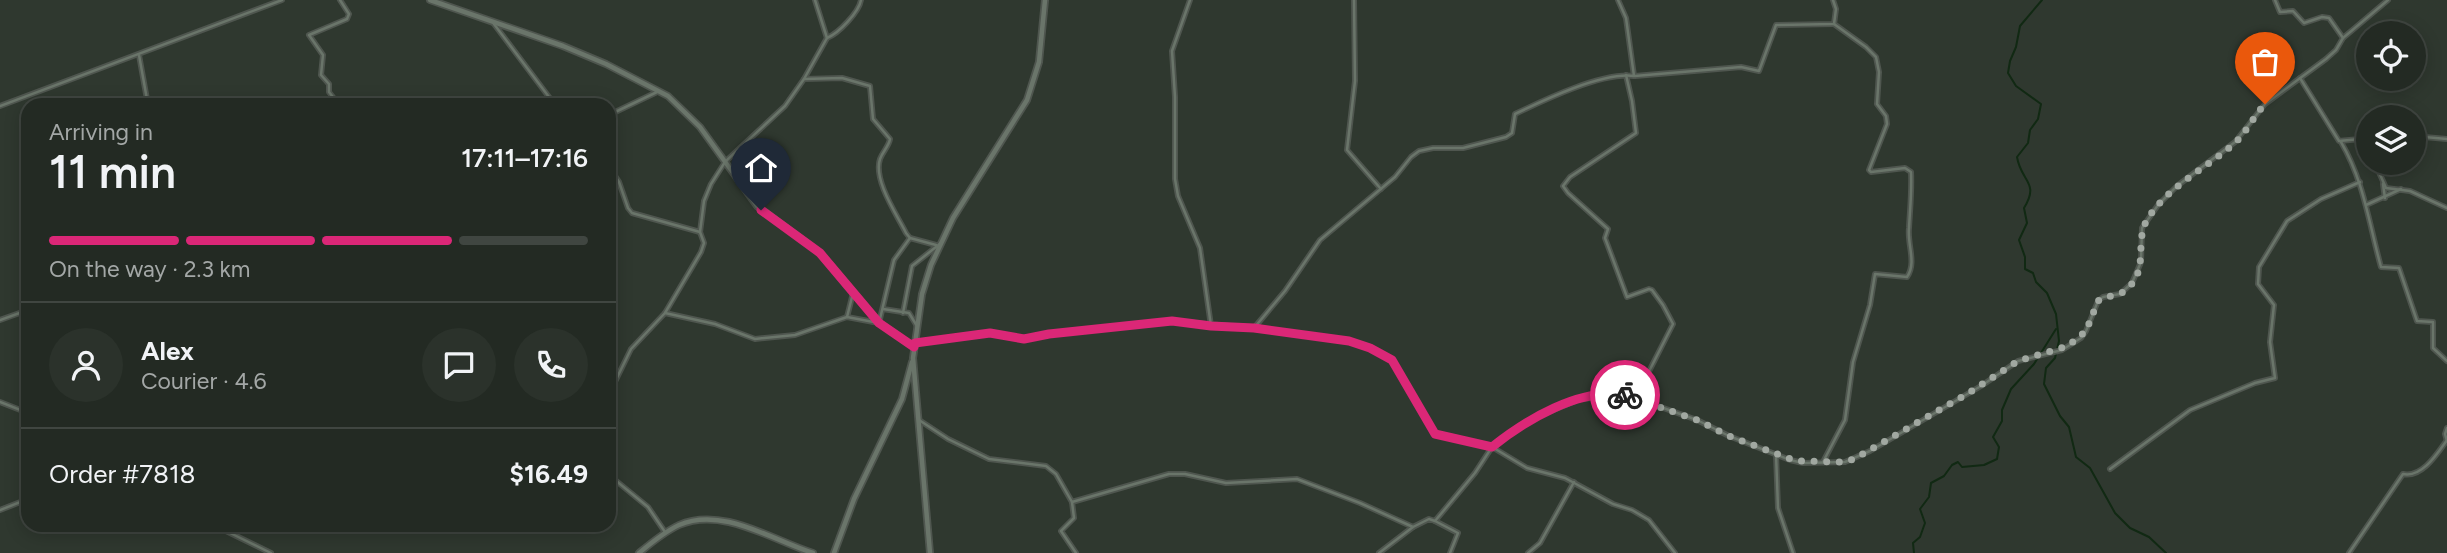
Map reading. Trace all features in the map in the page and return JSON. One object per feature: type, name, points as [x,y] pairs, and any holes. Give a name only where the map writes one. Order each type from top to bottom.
[{"type":"street","points":[[22,98],[282,0]]},
{"type":"street","points":[[333,98],[327,90],[329,84],[321,75],[323,55],[309,35],[347,19],[349,14],[340,0]]},
{"type":"street","points":[[430,0],[573,51],[660,90],[700,127],[757,206],[820,253],[879,323],[915,345],[990,333],[1024,339],[1158,322],[1254,328],[1349,341],[1370,348],[1396,365],[1435,434],[1492,447],[1527,468],[1574,482],[1613,504],[1643,515],[1656,527],[1675,553]]},
{"type":"street","points":[[815,0],[827,38]]},
{"type":"street","points":[[616,380],[631,349],[664,313],[703,246],[700,233],[704,201],[725,162],[785,106],[827,38],[842,28],[860,6],[861,0]]},
{"type":"street","points":[[834,553],[862,481],[898,406],[913,358],[916,326],[938,244],[1027,100],[1039,62],[1045,0]]},
{"type":"street","points":[[1190,0],[1172,51],[1175,180],[1178,196],[1203,259],[1211,326]]},
{"type":"street","points":[[1353,0],[1355,81],[1348,150],[1381,190]]},
{"type":"street","points":[[1618,0],[1626,18],[1634,76]]},
{"type":"street","points":[[1833,0],[1836,9],[1834,24]]},
{"type":"street","points":[[2275,0],[2280,12],[2293,11],[2304,23],[2322,17],[2329,18],[2343,38]]},
{"type":"street","points":[[1435,521],[1475,474],[1492,447],[1527,421],[1580,399],[1621,394],[1636,397],[1796,461],[1845,462],[1862,455],[1974,390],[2018,361],[2062,350],[2081,338],[2098,301],[2120,294],[2132,283],[2141,262],[2142,229],[2158,205],[2235,142],[2265,104],[2332,54],[2343,38],[2388,0]]},
{"type":"street","points":[[492,21],[550,98]]},
{"type":"street","points":[[1254,328],[1285,291],[1320,240],[1381,190],[1419,150],[1463,148],[1506,137],[1513,133],[1515,114],[1571,89],[1626,75],[1741,67],[1759,71],[1776,25],[1834,24],[1866,47],[1878,62],[1877,104],[1886,116],[1887,124],[1870,171],[1905,168],[1912,172],[1908,229],[1912,262],[1907,277],[1874,275],[1870,305],[1853,362],[1847,411],[1823,462]]},
{"type":"street","points":[[139,55],[147,98]]},
{"type":"street","points":[[1626,75],[1636,133],[1570,177],[1563,186],[1568,194],[1608,229],[1605,240],[1627,297],[1652,290],[1673,321],[1672,330],[1636,397]]},
{"type":"street","points":[[804,79],[842,78],[870,86],[873,119],[890,141],[880,163],[884,192],[910,238],[938,244]]},
{"type":"street","points":[[2301,78],[2327,124],[2352,159],[2381,267],[2399,268],[2417,321],[2433,322],[2433,348],[2447,361]]},
{"type":"street","points":[[616,112],[660,90]]},
{"type":"street","points":[[0,106],[21,98]]},
{"type":"street","points":[[2426,137],[2447,139]]},
{"type":"street","points":[[2341,142],[2356,140]]},
{"type":"street","points":[[2380,175],[2385,198]]},
{"type":"street","points":[[616,178],[632,213],[700,233]]},
{"type":"street","points":[[2110,469],[2190,410],[2261,381],[2275,378],[2270,342],[2274,305],[2258,284],[2259,267],[2282,227],[2291,218],[2360,182]]},
{"type":"street","points":[[2383,184],[2386,188],[2402,189],[2429,198],[2447,208]]},
{"type":"street","points":[[2366,205],[2402,189]]},
{"type":"street","points":[[879,323],[894,260],[910,238]]},
{"type":"street","points":[[903,313],[912,266],[938,244]]},
{"type":"street","points":[[847,317],[853,292]]},
{"type":"street","points":[[883,309],[911,315],[916,326]]},
{"type":"street","points":[[0,320],[21,312]]},
{"type":"street","points":[[664,313],[715,324],[755,339],[795,335],[847,317],[879,323]]},
{"type":"street","points":[[913,358],[930,553]]},
{"type":"street","points":[[0,402],[21,410]]},
{"type":"street","points":[[918,419],[948,439],[989,459],[1046,466],[1056,474],[1072,502],[1074,518],[1061,531],[1076,553]]},
{"type":"street","points":[[2349,553],[2403,474],[2412,476],[2432,460],[2447,440],[2447,428]]},
{"type":"street","points":[[1776,454],[1778,508],[1793,553]]},
{"type":"street","points":[[1072,502],[1169,474],[1185,474],[1226,483],[1289,479],[1310,483],[1413,527]]},
{"type":"street","points":[[616,481],[648,507],[666,533]]},
{"type":"street","points":[[1528,553],[1540,543],[1574,482]]},
{"type":"street","points":[[0,510],[21,502]]},
{"type":"street","points":[[1379,553],[1413,527],[1429,519],[1458,533],[1450,553]]},
{"type":"street","points":[[639,553],[666,533],[692,521],[716,520],[813,553]]},
{"type":"street","points":[[229,532],[271,553]]},
{"type":"waterway","points":[[2042,0],[2020,26],[2008,73],[2016,86],[2041,104],[2038,119],[2030,130],[2028,143],[2017,157],[2030,187],[2024,208],[2027,223],[2019,240],[2025,257],[2025,269],[2033,273],[2036,282],[2047,293],[2056,314],[2059,341],[2055,358],[2046,368],[2044,384],[2060,416],[2069,427],[2076,457],[2090,468],[2115,513],[2130,528],[2149,537],[2166,553]]},
{"type":"waterway","points":[[1914,553],[1913,543],[1920,537],[1925,523],[1920,509],[1929,497],[1931,483],[1944,476],[1952,465],[1958,462],[1962,467],[1984,465],[1997,459],[1999,447],[1993,437],[2002,421],[2002,410],[2011,389],[2034,364],[2056,329]]},
{"type":"way so far","points":[[1625,395],[1697,420],[1729,436],[1803,463],[1845,462],[1870,452],[2018,361],[2062,350],[2081,338],[2097,302],[2103,297],[2120,294],[2136,277],[2141,262],[2141,234],[2151,214],[2168,195],[2242,136],[2253,117],[2265,104]]},
{"type":"route","points":[[761,210],[820,253],[879,323],[914,347],[915,343],[976,334],[990,333],[1024,339],[1172,321],[1328,337],[1360,343],[1392,360],[1435,434],[1492,447],[1519,426],[1549,410],[1580,399],[1625,395]]}]
